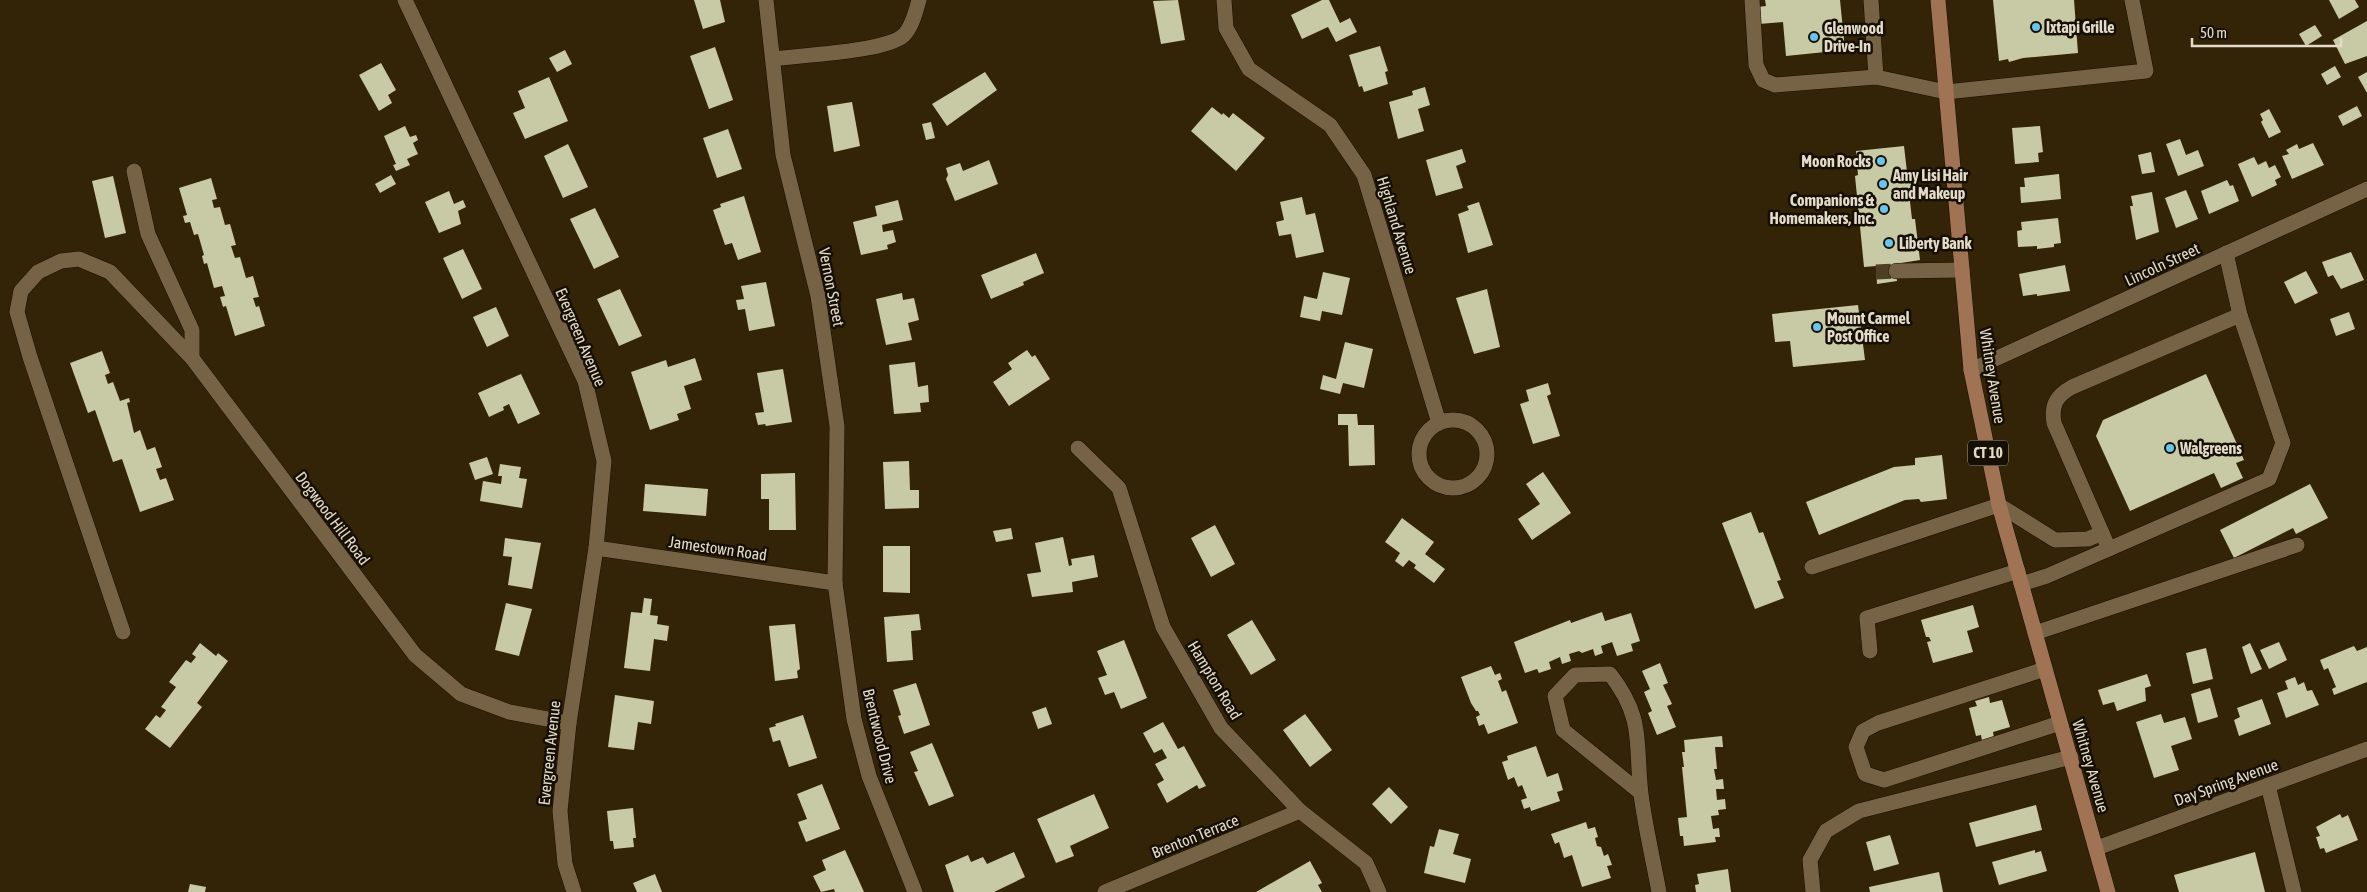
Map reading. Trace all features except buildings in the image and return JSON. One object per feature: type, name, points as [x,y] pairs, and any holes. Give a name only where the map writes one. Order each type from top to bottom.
[{"type":"main road","name":"Whitney Avenue","points":[[1938,0],[1972,370],[1999,505],[2108,892]]},
{"type":"street","name":"Evergreen Avenue","points":[[405,0],[585,381],[604,461],[596,548],[569,723],[560,811],[565,864],[574,892]]},
{"type":"street","name":"Vernon Street","points":[[766,0],[783,155],[818,296],[837,426],[835,583]]},
{"type":"street","points":[[773,59],[883,46],[904,35],[916,12],[919,0]]},
{"type":"street","name":"Highland Avenue","points":[[1224,0],[1226,28],[1249,70],[1330,126],[1364,175],[1439,423]]},
{"type":"street","points":[[1752,0],[1756,65],[1763,80],[1775,85],[1876,78],[1946,92],[2146,71],[2132,0]]},
{"type":"street","points":[[1871,0],[1876,78]]},
{"type":"street","points":[[134,171],[148,234],[192,330],[192,358]]},
{"type":"street","name":"Lincoln Street","points":[[1972,370],[2367,189]]},
{"type":"street","points":[[1870,651],[1867,618],[2020,578],[2048,576],[2269,479],[2283,443],[2240,315],[2226,253]]},
{"type":"street","name":"Dogwood Hill Road","points":[[123,632],[34,367],[18,312],[21,291],[38,272],[61,261],[79,259],[110,272],[192,358],[415,656],[461,694],[509,712],[569,723]]},
{"type":"street","points":[[1896,271],[1962,270]]},
{"type":"street","points":[[2109,549],[2054,423],[2052,410],[2056,400],[2072,387],[2240,315]]},
{"type":"street","points":[[1450,420],[1462,421],[1472,426],[1481,434],[1486,444],[1488,455],[1485,466],[1479,476],[1470,484],[1449,488],[1438,485],[1423,470],[1419,460],[1419,449],[1423,438],[1439,423],[1450,420]]},
{"type":"street","name":"Hampton Road","points":[[1078,448],[1119,488],[1163,628],[1220,728],[1300,812],[1366,863],[1379,892]]},
{"type":"street","points":[[1812,567],[1999,505],[2055,540],[2088,539],[2102,533]]},
{"type":"street","points":[[2035,633],[2297,545]]},
{"type":"street","name":"Jamestown Road","points":[[596,548],[835,583]]},
{"type":"street","name":"Brentwood Drive","points":[[835,583],[857,728],[869,776],[915,892]]},
{"type":"street","points":[[2045,669],[1878,723],[1863,731],[1856,747],[1865,774],[1884,780],[2060,723]]},
{"type":"street","points":[[1641,793],[1563,730],[1555,696],[1575,675],[1610,674],[1625,693],[1638,732],[1641,793],[1659,892]]},
{"type":"street","name":"Day Spring Avenue","points":[[2096,848],[2367,749]]},
{"type":"street","points":[[1813,892],[1810,860],[1826,831],[1859,811],[2070,756]]},
{"type":"street","points":[[2268,785],[2294,892]]},
{"type":"street","name":"Brenton Terrace","points":[[1105,892],[1300,812]]},
{"type":"tunnel","points":[[1876,272],[1896,271]]},
{"type":"place","name":"Ixtapi Grille","points":[[2036,27]]},
{"type":"place","name":"Glenwood Drive-In","points":[[1814,37]]},
{"type":"place","name":"Moon Rocks","points":[[1881,161]]},
{"type":"place","name":"Amy Lisi Hair and Makeup","points":[[1883,184]]},
{"type":"place","name":"Companions & Homemakers, Inc.","points":[[1884,209]]},
{"type":"place","name":"Liberty Bank","points":[[1889,243]]},
{"type":"place","name":"Mount Carmel Post Office","points":[[1817,327]]},
{"type":"place","name":"Walgreens","points":[[2170,448]]}]
